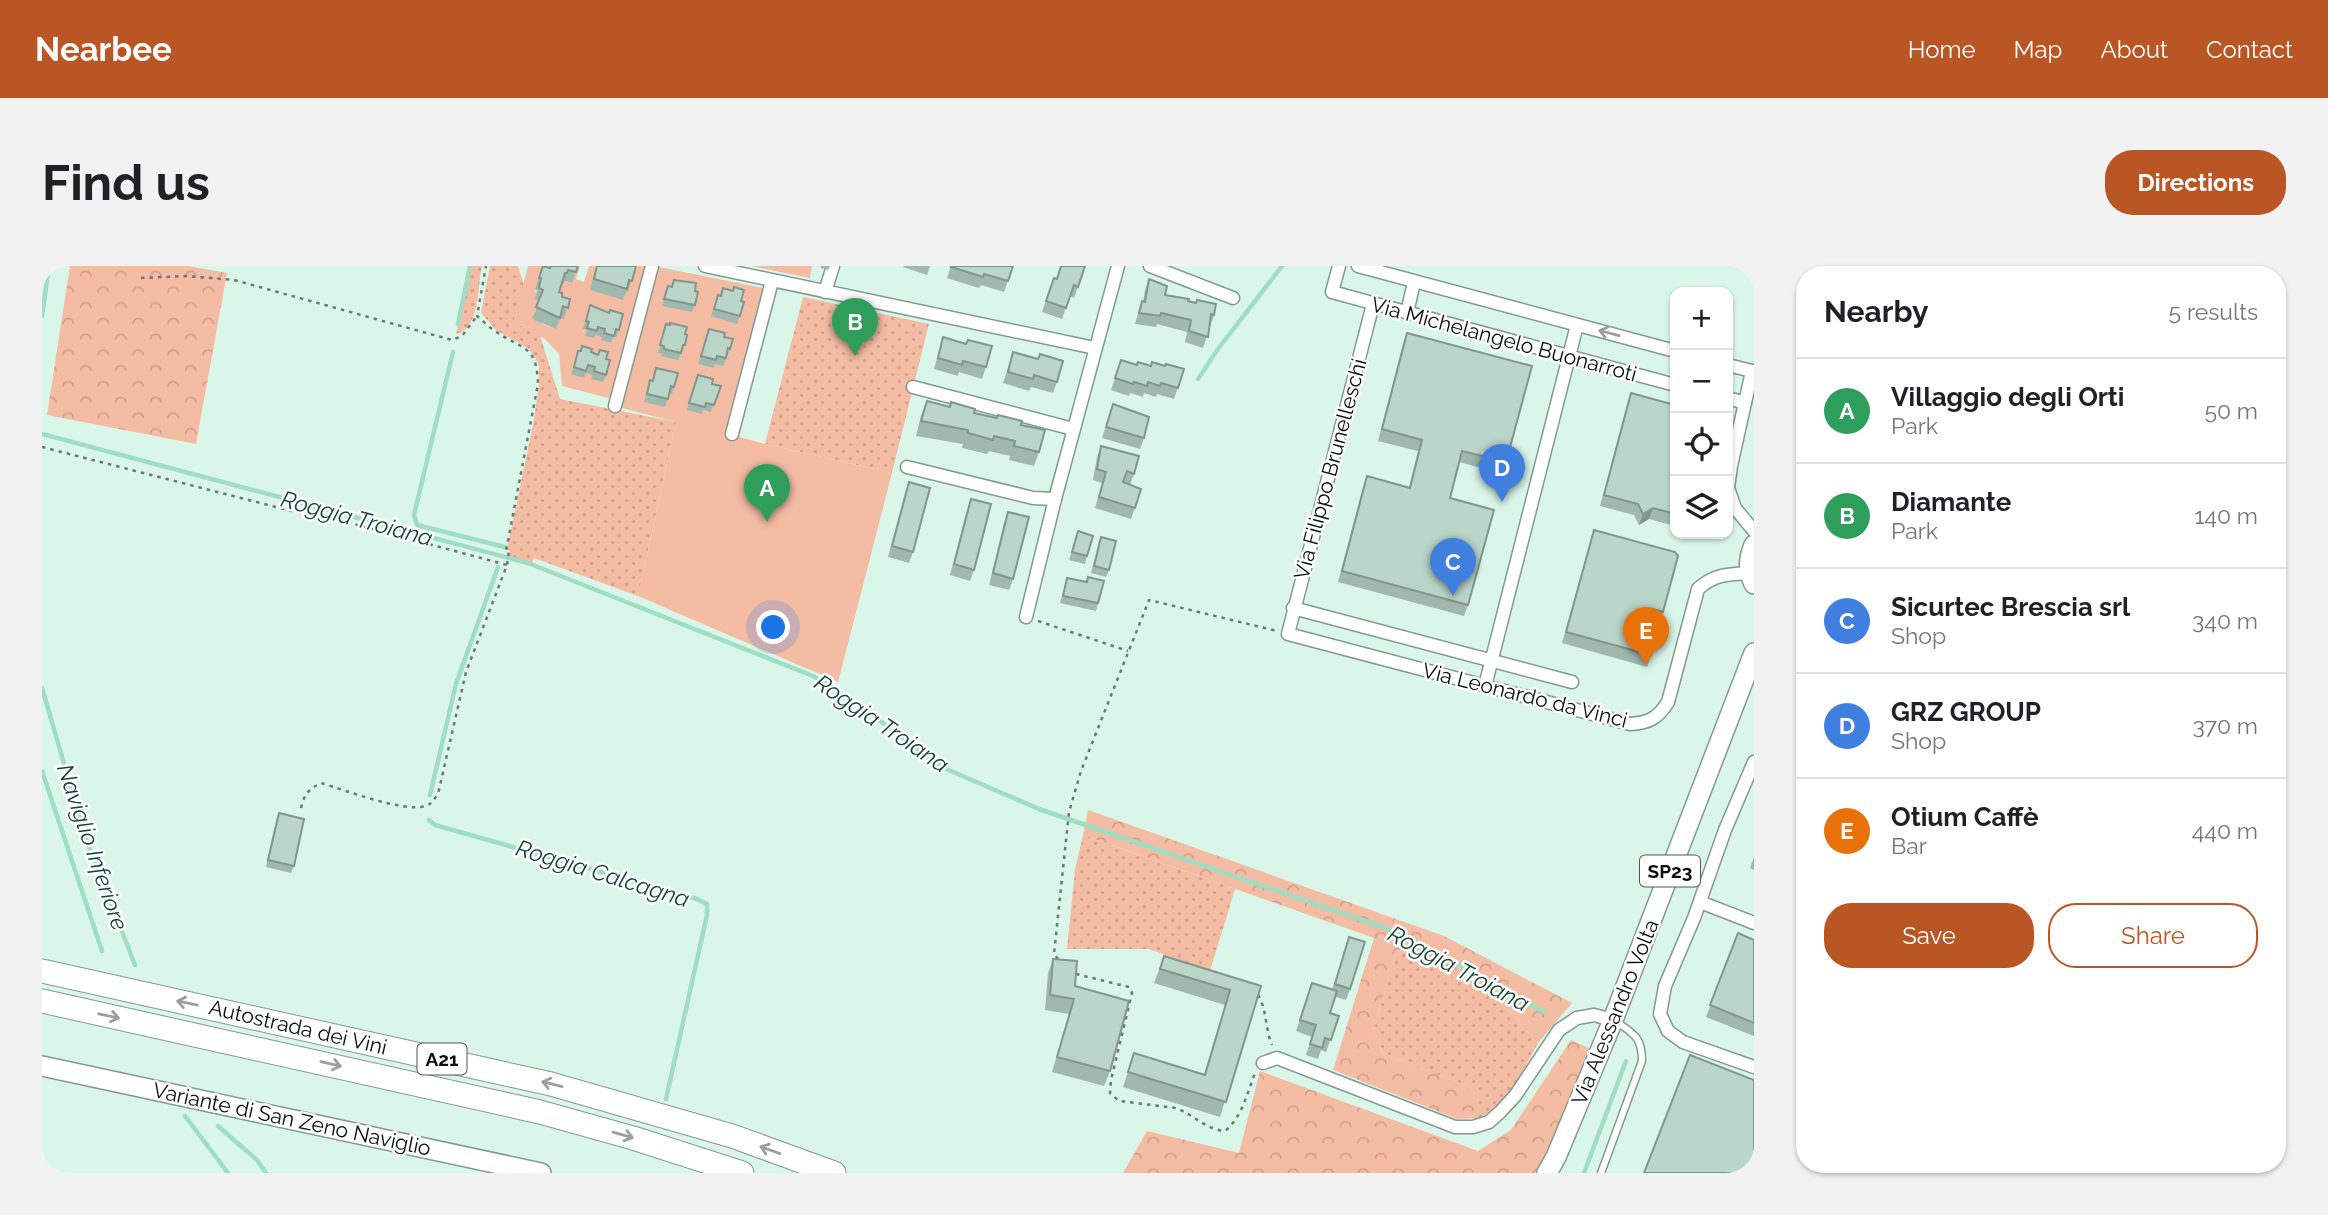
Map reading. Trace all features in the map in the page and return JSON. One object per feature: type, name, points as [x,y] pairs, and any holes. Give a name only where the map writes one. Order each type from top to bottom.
[{"type":"highway","name":"Autostrada dei Vini","points":[[42,971],[551,1083],[732,1136],[834,1173]]},
{"type":"highway","name":"Autostrada dei Vini","points":[[42,1001],[540,1112],[742,1173]]},
{"type":"main road","points":[[1752,578],[1749,560],[1754,545]]},
{"type":"main road","name":"Via Alessandro Volta","points":[[1547,1173],[1561,1146],[1613,1020],[1754,653]]},
{"type":"main road","name":"Variante di San Zeno Naviglio","points":[[42,1066],[541,1173]]},
{"type":"street","points":[[615,406],[652,266]]},
{"type":"street","points":[[705,266],[1095,348]]},
{"type":"street","points":[[825,292],[833,266]]},
{"type":"street","points":[[1026,617],[1073,429],[1118,266]]},
{"type":"street","points":[[1150,266],[1233,298]]},
{"type":"street","name":"Via Michelangelo Buonarroti","points":[[1339,266],[1332,292],[1670,384]]},
{"type":"street","name":"Via Michelangelo Buonarroti","points":[[1358,266],[1671,350]]},
{"type":"street","points":[[732,434],[772,281]]},
{"type":"street","points":[[1407,313],[1414,282]]},
{"type":"street","name":"Via Filippo Brunelleschi","points":[[1289,634],[1293,608],[1373,304]]},
{"type":"street","points":[[1485,686],[1577,325]]},
{"type":"street","points":[[1733,366],[1752,371],[1728,488],[1735,508],[1754,531]]},
{"type":"street","points":[[914,387],[1073,429]]},
{"type":"street","points":[[1733,399],[1745,403]]},
{"type":"street","points":[[907,467],[1033,498],[1055,499]]},
{"type":"street","name":"Via Leonardo da Vinci","points":[[1289,634],[1630,724],[1646,723],[1660,715],[1668,702],[1698,589],[1709,579],[1725,574],[1752,578]]},
{"type":"street","name":"Via Leonardo da Vinci","points":[[1293,608],[1572,682]]},
{"type":"street","name":"Via Alessandro Volta","points":[[1754,762],[1665,986],[1660,1014],[1668,1031],[1683,1042],[1754,1067]]},
{"type":"street","points":[[1700,902],[1754,923]]},
{"type":"street","points":[[1263,1063],[1276,1058],[1455,1127],[1473,1127],[1489,1122],[1515,1096],[1559,1030],[1585,1016],[1594,1015],[1613,1020]]},
{"type":"lane","points":[[1601,1173],[1642,1061],[1642,1048],[1636,1036],[1613,1020]]},
{"type":"path","points":[[141,278],[187,275],[234,280],[452,340],[463,336],[477,316],[486,266]]},
{"type":"path","points":[[301,807],[310,788],[321,783],[408,807],[432,803],[438,794],[466,672],[507,565],[509,551],[506,550],[538,384],[537,365],[528,351],[496,332],[477,316]]},
{"type":"path","points":[[43,447],[507,565]]},
{"type":"path","points":[[1059,962],[1055,954],[1069,814],[1081,771],[1149,600],[1289,634]]},
{"type":"path","points":[[1026,617],[1128,651]]},
{"type":"path","points":[[1068,971],[1129,987],[1132,993],[1111,1080],[1110,1093],[1119,1101],[1176,1108],[1206,1126],[1225,1131],[1235,1122],[1256,1071],[1263,1063]]},
{"type":"path","points":[[1251,991],[1262,1001],[1267,1034],[1276,1058]]},
{"type":"green space","points":[[70,266],[188,266],[227,273],[196,444],[47,415]]},
{"type":"green space","points":[[471,266],[482,266],[477,305],[470,324],[456,334]]},
{"type":"green space","points":[[490,266],[518,266],[560,399],[676,422],[638,596],[534,558],[532,563],[509,556],[510,551],[507,549],[533,425],[539,365],[529,349],[496,330],[481,313]]},
{"type":"green space","points":[[528,266],[545,266],[535,289],[539,301],[532,318],[556,329],[558,292],[564,281],[572,283],[572,266],[580,266],[576,279],[584,282],[589,266],[647,266],[612,399],[562,386],[559,354],[545,339],[513,322]]},
{"type":"green space","points":[[751,266],[812,266],[810,278]]},
{"type":"green space","points":[[659,267],[763,288],[725,433],[892,473],[838,682],[638,596],[676,422],[622,408]]},
{"type":"green space","points":[[803,297],[929,324],[892,473],[765,444]]},
{"type":"green space","points":[[1088,810],[1444,936],[1572,1003],[1538,1043],[1490,990],[1441,973],[1425,954],[1405,946],[1395,955],[1374,1029],[1382,1053],[1470,1087],[1479,1102],[1478,1118],[1457,1119],[1333,1070],[1374,938],[1083,835]]},
{"type":"green space","points":[[1083,835],[1235,889],[1210,971],[1149,949],[1067,949],[1075,870]]},
{"type":"green space","points":[[1405,946],[1425,954],[1441,973],[1490,990],[1538,1043],[1507,1096],[1478,1118],[1479,1102],[1470,1087],[1382,1053],[1374,1029],[1395,955]]},
{"type":"green space","points":[[1571,1040],[1591,1049],[1546,1154],[1535,1173],[1123,1173],[1147,1131],[1239,1153],[1260,1071],[1478,1151],[1511,1130]]},
{"type":"building","points":[[543,266],[578,266],[576,272],[568,270],[565,273],[559,292],[562,297],[570,299],[568,308],[563,306],[560,318],[536,307],[543,290],[539,288],[539,278]]},
{"type":"building","points":[[597,266],[636,266],[627,289],[594,279]]},
{"type":"building","points":[[952,266],[1013,266],[1008,281],[984,274],[983,277]]},
{"type":"building","points":[[1061,266],[1085,266],[1078,287],[1074,285],[1066,308],[1046,301]]},
{"type":"building","points":[[1149,279],[1167,286],[1165,295],[1189,299],[1188,301],[1196,303],[1197,300],[1216,304],[1214,315],[1211,314],[1208,337],[1189,331],[1191,320],[1161,313],[1160,316],[1139,313],[1142,301],[1145,302]]},
{"type":"building","points":[[674,280],[696,283],[695,291],[698,292],[695,305],[664,299],[668,286],[672,287]]},
{"type":"building","points":[[734,287],[744,290],[740,316],[714,309],[723,288],[733,291]]},
{"type":"building","points":[[590,305],[609,313],[610,310],[623,314],[619,330],[616,329],[614,336],[604,333],[605,329],[598,327],[597,331],[587,328]]},
{"type":"building","points":[[666,324],[687,327],[681,353],[664,349],[664,346],[660,345]]},
{"type":"building","points":[[709,329],[725,333],[724,337],[733,339],[726,358],[717,356],[716,360],[701,356]]},
{"type":"building","points":[[1407,333],[1532,366],[1506,462],[1462,451],[1450,498],[1494,510],[1468,605],[1342,571],[1367,476],[1410,488],[1422,440],[1382,429]]},
{"type":"building","points":[[943,337],[966,344],[968,340],[992,346],[986,367],[963,361],[962,365],[938,358]]},
{"type":"building","points":[[582,346],[592,349],[591,352],[598,355],[600,350],[608,352],[606,359],[610,360],[606,375],[594,371],[595,367],[588,365],[586,371],[574,367]]},
{"type":"building","points":[[1013,352],[1038,359],[1040,354],[1063,361],[1057,382],[1034,375],[1033,379],[1008,372]]},
{"type":"building","points":[[1121,360],[1137,365],[1138,362],[1151,366],[1152,362],[1184,369],[1178,388],[1161,383],[1160,386],[1148,382],[1147,386],[1134,382],[1133,384],[1115,378]]},
{"type":"building","points":[[656,368],[678,373],[668,399],[647,394]]},
{"type":"building","points":[[698,375],[713,379],[712,384],[721,386],[714,405],[706,403],[705,407],[689,403]]},
{"type":"building","points":[[1631,393],[1670,404],[1670,513],[1653,508],[1643,514],[1638,504],[1604,495]]},
{"type":"building","points":[[927,401],[950,407],[951,402],[975,409],[974,413],[997,418],[998,415],[1022,421],[1021,425],[1045,430],[1039,452],[1014,446],[1015,441],[994,436],[993,440],[968,433],[968,430],[921,421]]},
{"type":"building","points":[[1113,404],[1149,417],[1144,438],[1106,427]]},
{"type":"building","points":[[1101,446],[1139,456],[1134,474],[1127,471],[1123,482],[1141,489],[1135,508],[1099,497],[1106,472],[1097,469]]},
{"type":"building","points":[[909,482],[930,488],[913,552],[892,546]]},
{"type":"building","points":[[971,499],[991,504],[974,570],[954,564]]},
{"type":"building","points":[[1008,512],[1029,517],[1013,579],[993,573]]},
{"type":"building","points":[[1594,530],[1675,552],[1678,556],[1663,612],[1653,609],[1658,620],[1647,627],[1658,630],[1651,655],[1566,632]]},
{"type":"building","points":[[1078,531],[1093,536],[1087,556],[1072,552]]},
{"type":"building","points":[[1101,537],[1116,541],[1109,570],[1094,566]]},
{"type":"building","points":[[1088,577],[1104,581],[1098,603],[1063,596],[1067,578],[1087,582]]},
{"type":"building","points":[[279,813],[304,819],[294,866],[268,860]]},
{"type":"building","points":[[1738,933],[1754,940],[1754,1023],[1710,1005]]},
{"type":"building","points":[[1349,937],[1365,942],[1350,989],[1335,984]]},
{"type":"building","points":[[1164,956],[1261,986],[1226,1102],[1128,1072],[1134,1053],[1205,1075],[1230,990],[1160,969]]},
{"type":"building","points":[[1053,959],[1077,961],[1075,986],[1129,1001],[1110,1071],[1057,1057],[1074,999],[1050,995]]},
{"type":"building","points":[[1312,983],[1337,991],[1330,1013],[1339,1016],[1331,1040],[1325,1038],[1322,1048],[1310,1044],[1316,1025],[1300,1020]]},
{"type":"building","points":[[1690,1055],[1754,1080],[1754,1173],[1644,1173]]},
{"type":"waterway","name":"Naviglio Inferiore","points":[[42,316],[49,266]]},
{"type":"waterway","name":"Roggia Calcagna","points":[[458,324],[470,266]]},
{"type":"waterway","points":[[1198,379],[1282,266]]},
{"type":"waterway","name":"Roggia Calcagna","points":[[453,352],[414,515],[417,525],[505,547]]},
{"type":"waterway","name":"Roggia Troiana","points":[[42,434],[528,563],[813,676],[846,696],[944,768],[1039,809],[1400,933],[1544,1012]]},
{"type":"waterway","name":"Roggia Calcagna","points":[[430,795],[456,684],[498,567]]},
{"type":"waterway","name":"Naviglio Inferiore","points":[[42,688],[86,839],[135,965]]},
{"type":"waterway","points":[[42,771],[102,951]]},
{"type":"waterway","name":"Roggia Calcagna","points":[[429,820],[435,825],[707,904],[707,915],[666,1099]]},
{"type":"waterway","name":"Roggia Troiana","points":[[1584,1173],[1626,1061]]},
{"type":"waterway","points":[[185,1116],[228,1173]]},
{"type":"waterway","name":"Naviglio Inferiore","points":[[218,1126],[257,1160],[266,1173]]},
{"type":"place","name":"Diamante","points":[[855,356]]},
{"type":"place","name":"GRZ GROUP","points":[[1502,502]]},
{"type":"place","name":"Villaggio degli Orti","points":[[767,522]]},
{"type":"place","name":"Sicurtec Brescia srl","points":[[1453,596]]},
{"type":"place","name":"Otium Caffè","points":[[1646,665]]}]
